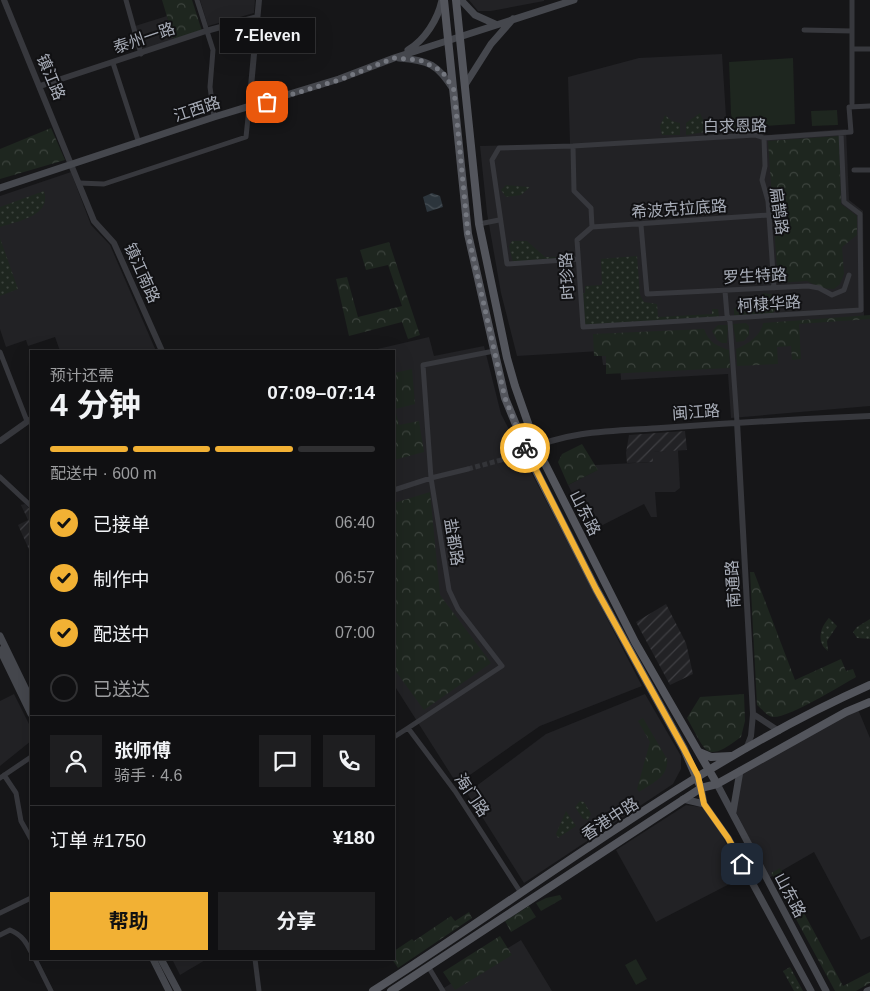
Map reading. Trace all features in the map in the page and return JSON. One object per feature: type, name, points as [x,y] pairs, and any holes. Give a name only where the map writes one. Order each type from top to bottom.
[{"type":"main road","name":"山东路","points":[[443,0],[468,234],[505,398],[526,451],[596,589],[698,776],[704,804],[728,838],[810,991]]},
{"type":"main road","points":[[394,58],[416,46],[427,31],[443,0]]},
{"type":"main road","name":"山东路","points":[[456,0],[479,224],[507,358],[536,446],[641,654],[733,812],[757,862],[826,991]]},
{"type":"main road","points":[[461,0],[475,15],[496,24]]},
{"type":"main road","name":"江西路","points":[[0,188],[72,166],[214,117],[339,80],[394,58],[515,17],[574,0]]},
{"type":"main road","points":[[465,85],[491,44],[515,17]]},
{"type":"main road","points":[[394,58],[420,60],[442,71],[454,90]]},
{"type":"main road","points":[[0,636],[30,698]]},
{"type":"main road","points":[[0,650],[30,712]]},
{"type":"main road","name":"香港中路","points":[[373,991],[698,776],[839,698],[870,684]]},
{"type":"main road","name":"香港中路","points":[[391,991],[429,968],[701,788],[717,784],[846,712],[870,702]]},
{"type":"main road","points":[[698,751],[711,757],[733,756]]},
{"type":"main road","points":[[733,812],[740,771]]},
{"type":"main road","points":[[683,799],[704,804]]},
{"type":"main road","points":[[154,960],[169,991]]},
{"type":"main road","points":[[162,960],[178,991]]},
{"type":"street","name":"镇江路","points":[[4,0],[72,166]]},
{"type":"street","points":[[126,0],[141,54]]},
{"type":"street","points":[[196,0],[213,50],[210,87],[214,117]]},
{"type":"street","points":[[79,183],[104,184],[246,137],[259,0]]},
{"type":"street","points":[[852,0],[852,103]]},
{"type":"street","name":"泰州一路","points":[[40,86],[206,31],[257,17]]},
{"type":"street","points":[[804,30],[852,31]]},
{"type":"street","points":[[852,49],[870,49]]},
{"type":"street","points":[[113,63],[138,143]]},
{"type":"street","points":[[841,133],[851,132],[849,107],[870,106]]},
{"type":"street","name":"白求恩路","points":[[499,220],[492,160],[499,148],[573,146],[755,135],[764,138],[841,133]]},
{"type":"street","name":"柯棣华路","points":[[582,327],[861,310],[860,214],[844,202],[841,133]]},
{"type":"street","name":"扁鹊路","points":[[764,138],[765,166],[762,180],[768,201],[774,288]]},
{"type":"street","points":[[573,146],[574,191],[591,208],[592,227]]},
{"type":"street","name":"镇江南路","points":[[72,166],[94,221],[114,243],[162,350]]},
{"type":"street","points":[[854,170],[870,170]]},
{"type":"street","name":"希波克拉底路","points":[[592,227],[769,215]]},
{"type":"street","points":[[479,224],[499,220],[507,264],[578,259]]},
{"type":"street","name":"罗生特路","points":[[641,225],[647,294],[814,286],[832,295],[838,295],[844,290],[849,275]]},
{"type":"street","name":"时珍路","points":[[582,327],[577,240],[592,227]]},
{"type":"street","points":[[725,290],[737,422]]},
{"type":"street","name":"盐都路","points":[[408,728],[502,666],[458,609],[449,590],[431,478],[423,365],[494,351]]},
{"type":"street","points":[[0,352],[29,420],[0,441]]},
{"type":"street","name":"闽江路","points":[[526,451],[536,446],[583,434],[737,422],[870,416]]},
{"type":"street","name":"南通路","points":[[737,422],[754,714],[751,736],[746,748]]},
{"type":"street","points":[[501,460],[526,451]]},
{"type":"street","points":[[395,490],[468,469]]},
{"type":"street","points":[[0,477],[30,505]]},
{"type":"street","points":[[754,714],[779,731]]},
{"type":"street","points":[[395,735],[408,728]]},
{"type":"street","name":"海门路","points":[[408,728],[455,791],[521,893]]},
{"type":"street","points":[[30,758],[2,776],[16,793],[21,821],[30,837]]},
{"type":"street","points":[[0,913],[30,898]]},
{"type":"street","points":[[0,935],[10,930],[17,933],[23,937],[30,950]]},
{"type":"street","points":[[35,960],[51,990]]},
{"type":"street","points":[[255,960],[259,991]]},
{"type":"street","points":[[429,968],[443,991]]},
{"type":"shaded area","points":[[200,0],[255,0],[254,13],[208,26]]},
{"type":"shaded area","points":[[469,0],[544,1],[491,11],[478,11]]},
{"type":"shaded area","points":[[167,16],[174,40],[143,51],[135,26]]},
{"type":"shaded area","points":[[722,54],[727,132],[753,130],[767,135],[846,129],[849,200],[863,211],[864,316],[870,316],[870,406],[731,418],[728,374],[621,380],[620,365],[603,365],[601,351],[517,356],[501,293],[487,213],[480,146],[570,144],[568,77],[639,58]]},
{"type":"shaded area","points":[[71,172],[91,225],[110,245],[156,350],[60,350],[55,337],[28,346],[26,340],[6,347],[0,329],[0,196]]},
{"type":"shaded area","points":[[429,337],[434,356],[484,346],[501,414],[642,686],[540,726],[457,784],[395,687],[395,350],[373,350]]},
{"type":"shaded area","points":[[685,431],[687,450],[653,452],[653,462],[627,463],[626,453],[629,435]]},
{"type":"shaded area","points":[[678,450],[680,488],[675,492],[655,492],[657,517],[651,517],[644,504],[591,531],[568,485],[597,470],[595,465],[653,462],[653,452]]},
{"type":"shaded area","points":[[25,504],[30,509],[30,552],[18,525],[28,520],[21,505]]},
{"type":"shaded area","points":[[666,604],[686,643],[693,674],[670,685],[636,622]]},
{"type":"shaded area","points":[[14,694],[30,726],[30,742],[0,766],[0,701]]},
{"type":"shaded area","points":[[645,694],[681,756],[681,769],[673,784],[524,883],[467,793],[546,734]]},
{"type":"shaded area","points":[[857,707],[870,738],[870,936],[861,940],[814,852],[769,878],[734,808],[743,769]]},
{"type":"shaded area","points":[[686,805],[701,807],[712,816],[743,877],[656,922],[616,850]]},
{"type":"shaded area","points":[[521,940],[552,991],[439,991]]},
{"type":"shaded area","points":[[172,960],[205,960],[180,975]]},
{"type":"green space","points":[[162,0],[192,0],[202,31],[174,40]]},
{"type":"green space","points":[[793,58],[795,124],[734,128],[731,114],[729,62]]},
{"type":"green space","points":[[837,110],[838,125],[812,126],[811,111]]},
{"type":"green space","points":[[700,113],[704,122],[705,132],[686,135],[686,123]]},
{"type":"green space","points":[[665,115],[672,121],[680,123],[680,135],[662,135],[660,126]]},
{"type":"green space","points":[[51,128],[65,160],[0,179],[0,149]]},
{"type":"green space","points":[[839,136],[841,204],[857,216],[857,235],[842,247],[844,274],[840,284],[834,289],[821,288],[807,281],[778,283],[768,141]]},
{"type":"green space","points":[[506,185],[530,187],[521,195],[506,197],[501,190]]},
{"type":"green space","points":[[44,191],[45,199],[43,206],[38,212],[24,220],[0,227],[0,207]]},
{"type":"green space","points":[[0,238],[18,289],[0,296]]},
{"type":"green space","points":[[512,241],[527,241],[545,257],[556,257],[556,260],[513,262],[509,246]]},
{"type":"green space","points":[[389,242],[420,335],[408,339],[402,322],[349,336],[336,279],[347,277],[358,317],[402,306],[388,265],[366,270],[360,250]]},
{"type":"green space","points":[[637,256],[640,295],[644,302],[657,304],[658,317],[712,314],[712,309],[718,309],[719,317],[585,325],[583,293],[585,293],[585,286],[602,285],[601,259]]},
{"type":"green space","points":[[763,293],[775,295],[776,309],[772,314],[734,316],[734,308],[737,308],[737,312],[761,311]]},
{"type":"green space","points":[[870,315],[870,319],[799,324],[801,359],[792,360],[791,346],[777,347],[778,364],[737,366],[736,349],[753,339],[760,332],[763,323]]},
{"type":"green space","points":[[746,323],[749,326],[749,335],[744,341],[736,342],[733,324]]},
{"type":"green space","points":[[718,325],[728,325],[727,343],[717,340],[712,331]]},
{"type":"green space","points":[[704,329],[714,343],[729,350],[730,368],[606,374],[606,356],[594,356],[593,334]]},
{"type":"green space","points":[[412,369],[415,404],[395,409],[395,373]]},
{"type":"green space","points":[[395,409],[399,425],[419,421],[424,452],[395,460]]},
{"type":"green space","points":[[582,444],[598,470],[568,485],[558,462],[562,454]]},
{"type":"green space","points":[[430,492],[440,595],[491,663],[424,710],[395,670],[395,503]]},
{"type":"green space","points":[[750,572],[754,572],[795,680],[841,659],[846,671],[853,669],[856,677],[814,701],[781,716],[773,717],[757,705]]},
{"type":"green space","points":[[829,618],[837,626],[827,641],[828,651],[822,644],[821,635],[823,626]]},
{"type":"green space","points":[[870,619],[870,639],[857,638],[853,632],[857,627]]},
{"type":"green space","points":[[744,694],[745,721],[741,737],[720,750],[708,751],[703,747],[687,718],[700,697]]},
{"type":"green space","points":[[643,718],[667,759],[667,765],[659,779],[639,792],[637,789],[650,742],[638,721]]},
{"type":"green space","points":[[580,801],[584,802],[591,814],[588,820],[583,819],[575,807]]},
{"type":"green space","points":[[566,811],[576,826],[558,838],[556,834]]},
{"type":"green space","points":[[780,868],[843,986],[870,972],[870,983],[856,991],[835,991],[771,873]]},
{"type":"green space","points":[[560,895],[562,899],[541,911],[536,903],[546,898]]},
{"type":"green space","points":[[529,906],[536,917],[511,932],[505,921]]},
{"type":"green space","points":[[469,912],[472,918],[398,968],[393,960],[395,960],[395,950],[412,939],[414,941],[451,916],[455,921]]},
{"type":"green space","points":[[500,936],[512,955],[455,990],[443,972]]},
{"type":"green space","points":[[636,959],[647,979],[636,985],[625,965]]},
{"type":"green space","points":[[790,967],[803,991],[794,991],[783,971]]},
{"type":"water","points":[[432,193],[440,196],[443,207],[427,212],[423,197]]},
{"type":"tunnel","points":[[468,469],[501,460]]},
{"type":"way so far","points":[[267,102],[339,80],[394,58],[420,60],[442,71],[454,90],[468,234],[505,398],[525,448]]},
{"type":"place","name":"7-Eleven","points":[[267,102]]},
{"type":"route","points":[[525,448],[596,589],[698,776],[704,804],[728,838],[742,864]]}]
